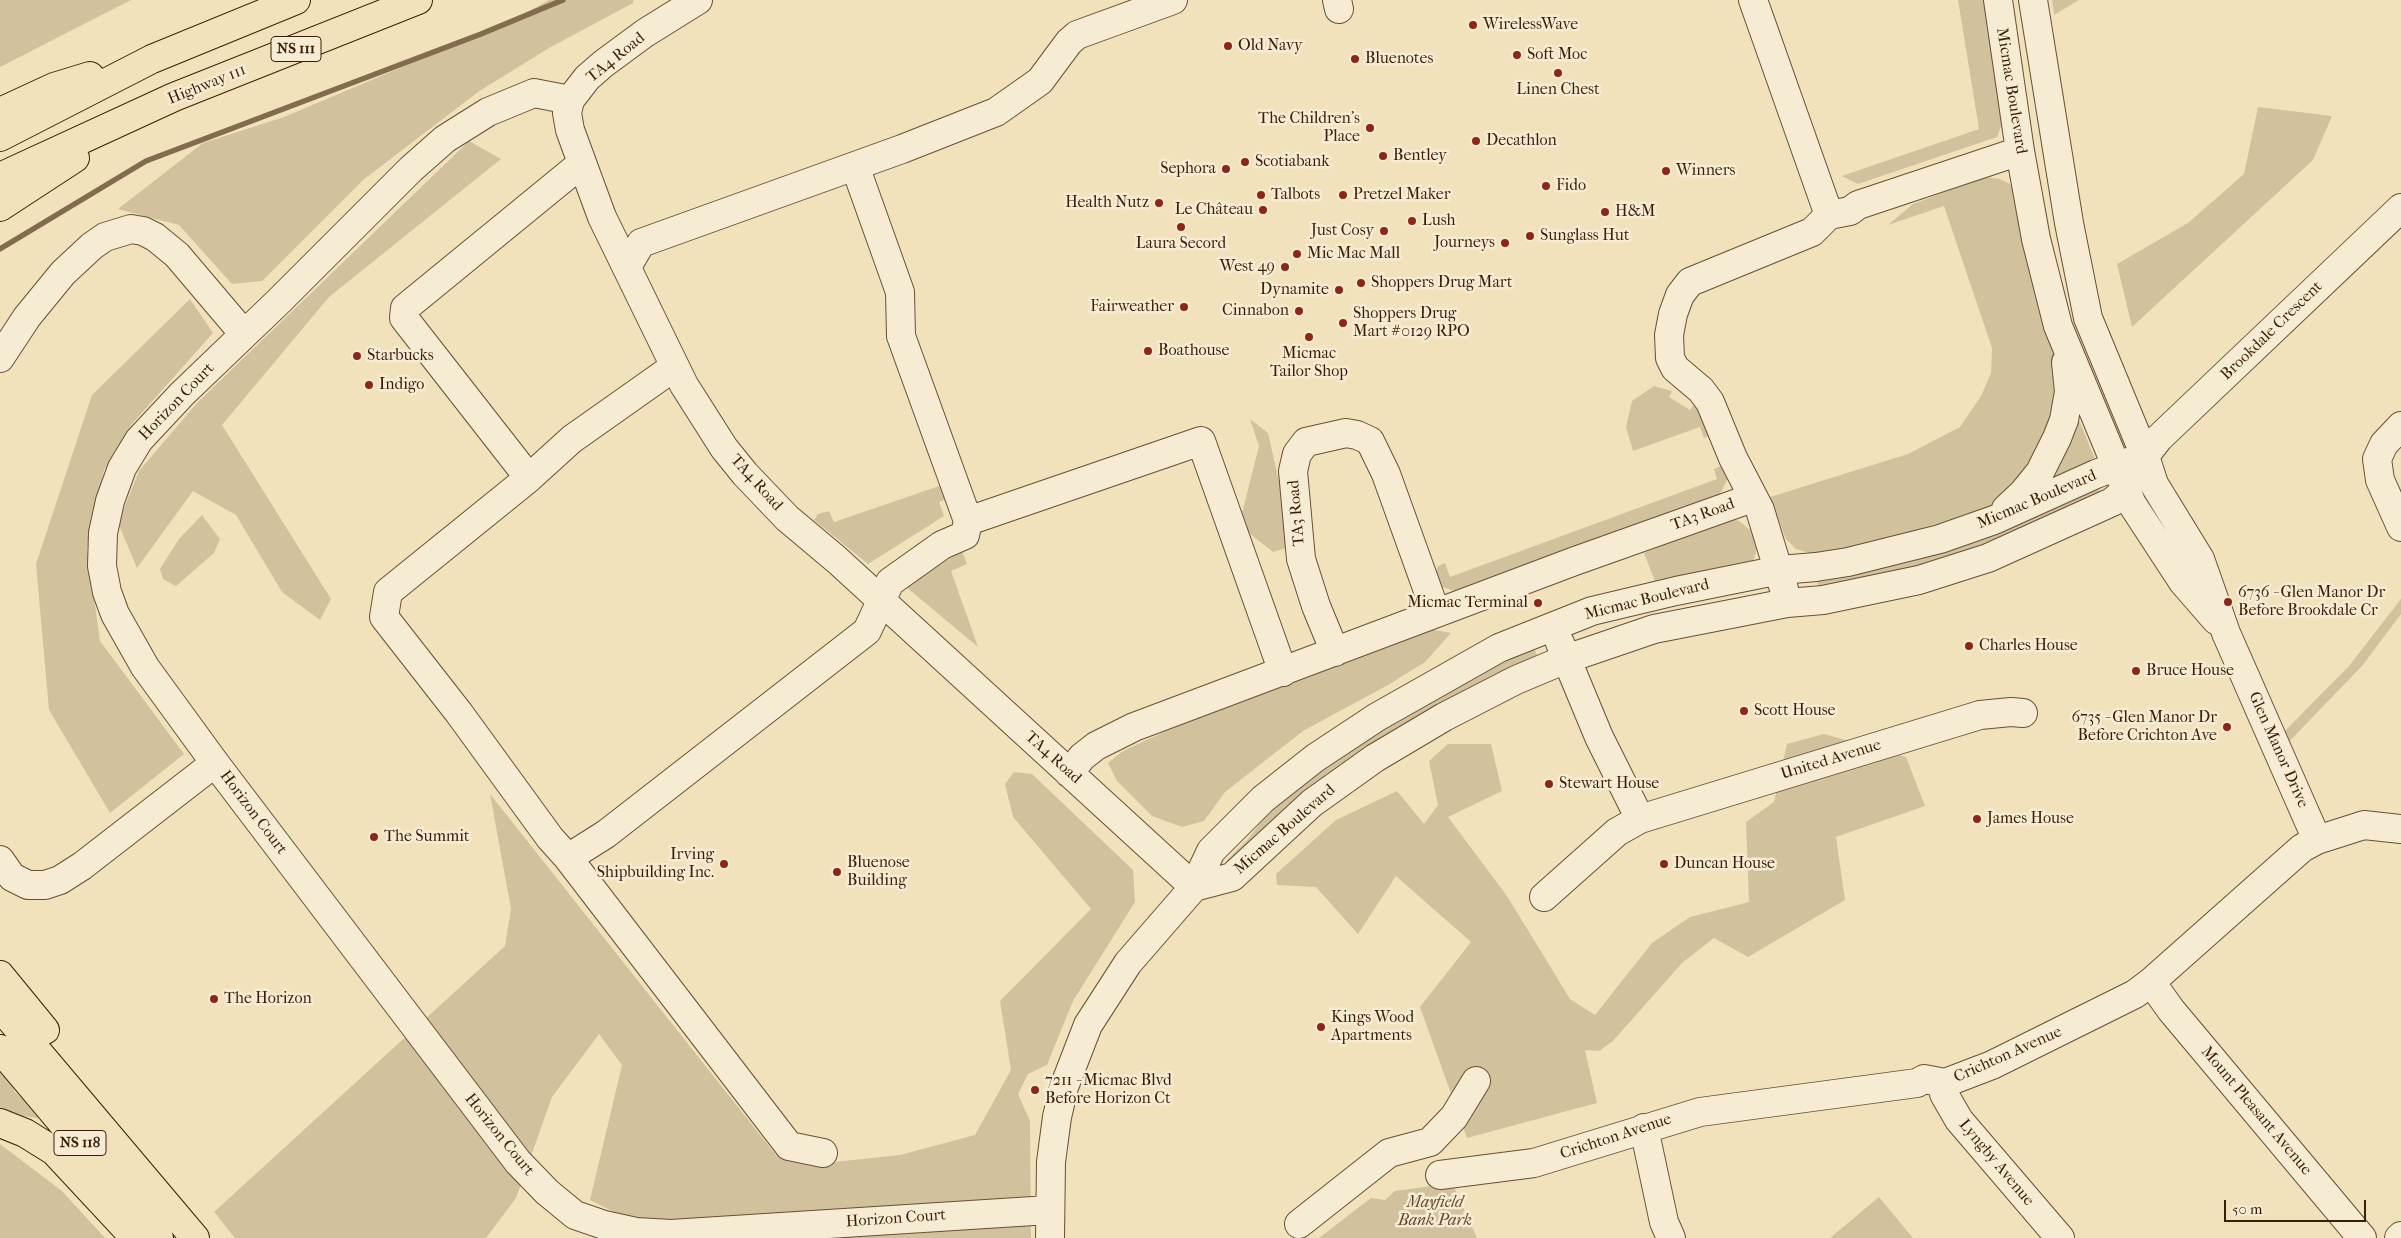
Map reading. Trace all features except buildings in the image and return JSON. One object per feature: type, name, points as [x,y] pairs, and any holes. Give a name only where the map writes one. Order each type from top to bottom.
[{"type":"highway","points":[[0,137],[152,59],[296,0]]},
{"type":"highway","name":"Highway 111","points":[[0,177],[174,97],[418,0]]},
{"type":"highway","points":[[0,112],[54,87],[152,59]]},
{"type":"highway","points":[[0,207],[54,170],[174,97]]},
{"type":"highway","points":[[0,975],[96,1094],[150,1184]]},
{"type":"highway","name":"NS 118","points":[[0,1007],[195,1238]]},
{"type":"highway","name":"NS 118","points":[[0,1049],[159,1238]]},
{"type":"highway","points":[[0,1123],[25,1133],[54,1151],[135,1238]]},
{"type":"street","name":"TA4 Road","points":[[698,0],[645,33],[587,78],[570,100],[568,113],[570,130],[581,164],[602,217],[674,367],[711,428],[745,474],[787,518],[1194,887]]},
{"type":"street","points":[[627,267],[641,243],[856,166],[996,112],[1040,81],[1069,42],[1077,35],[1173,0]]},
{"type":"street","points":[[1752,0],[1829,215]]},
{"type":"street","name":"Micmac Boulevard","points":[[1194,887],[1232,877],[1312,803],[1393,746],[1444,716],[1516,680],[1654,629],[1788,603],[1823,600],[1919,580],[1988,558],[2112,502],[2120,479],[2058,326],[2036,239],[2020,151],[1998,0]]},
{"type":"street","points":[[2033,0],[2069,223],[2088,318],[2145,456]]},
{"type":"street","name":"Horizon Court","points":[[570,100],[534,93],[488,112],[445,139],[411,169],[139,440],[122,468],[110,501],[103,533],[102,566],[107,592],[115,614],[145,667],[215,763],[518,1162],[547,1192],[575,1214],[604,1225],[636,1232],[671,1234],[1049,1210]]},
{"type":"street","points":[[1752,498],[1710,402],[1701,390],[1675,368],[1670,358],[1669,335],[1673,314],[1680,295],[1690,282],[1812,232],[1829,215],[1850,211],[1858,205],[2020,151]]},
{"type":"street","points":[[530,478],[404,318],[405,308],[581,164]]},
{"type":"street","points":[[568,858],[606,834],[868,631],[890,582],[942,545],[965,535],[968,521],[906,354],[900,325],[900,292],[856,166]]},
{"type":"street","name":"Brookdale Crescent","points":[[2145,456],[2159,438],[2401,208]]},
{"type":"street","points":[[0,358],[27,317],[63,274],[92,246],[105,238],[130,229],[143,231],[155,237],[177,255],[244,334]]},
{"type":"street","points":[[1994,520],[2023,493],[2040,472],[2064,420],[2069,392],[2066,362],[2058,326]]},
{"type":"street","points":[[674,367],[572,440],[530,478],[388,592],[384,617],[458,713],[550,838],[568,858],[789,1146],[823,1153]]},
{"type":"street","points":[[2401,426],[2384,444],[2377,459],[2380,480],[2401,527]]},
{"type":"street","name":"TA3 Road","points":[[1335,652],[1316,606],[1301,559],[1293,471],[1297,454],[1306,442],[1346,433],[1357,434],[1370,441],[1386,474],[1436,613]]},
{"type":"street","points":[[968,521],[1201,441],[1282,672]]},
{"type":"street","name":"Micmac Boulevard","points":[[1050,1238],[1051,1162],[1057,1117],[1064,1087],[1088,1025],[1128,964],[1194,887],[1212,851],[1263,799],[1314,758],[1347,735],[1432,684],[1499,648],[1592,611],[1676,591],[1780,570],[1816,567],[1890,553],[1940,539],[2120,479],[2145,456]]},
{"type":"street","name":"Glen Manor Drive","points":[[2145,456],[2154,484],[2200,559],[2226,633],[2317,840]]},
{"type":"street","name":"Glen Manor Drive","points":[[2120,479],[2183,582],[2226,633]]},
{"type":"street","name":"TA3 Road","points":[[1069,772],[1082,756],[1096,746],[1126,731],[1436,613],[1752,498],[1760,510],[1780,570],[1788,603]]},
{"type":"street","points":[[1554,627],[1599,737],[1640,819]]},
{"type":"street","name":"United Avenue","points":[[1544,897],[1617,832],[1640,819],[1980,715],[2011,712],[2023,713]]},
{"type":"street","points":[[0,860],[12,877],[28,885],[45,885],[60,880],[82,866],[215,763]]},
{"type":"street","name":"Crichton Avenue","points":[[1440,1175],[1534,1163],[1700,1112],[1917,1083],[1924,1079],[1945,1083],[1992,1064],[2135,994],[2302,848],[2317,840],[2364,825],[2401,829]]},
{"type":"street","name":"Mount Pleasant Avenue","points":[[2151,982],[2171,1010],[2362,1238]]},
{"type":"street","points":[[1299,1224],[1389,1153],[1430,1142],[1454,1117],[1476,1081]]},
{"type":"street","name":"Lyngby Avenue","points":[[1945,1083],[1944,1094],[1959,1120],[2060,1238]]},
{"type":"street","points":[[1644,1128],[1664,1222],[1671,1238]]},
{"type":"green space","points":[[0,0],[131,0],[0,67]]},
{"type":"green space","points":[[549,0],[633,0],[633,3],[549,48],[478,92],[363,180],[262,281],[232,284],[179,225],[118,209],[203,143],[284,117],[513,20]]},
{"type":"green space","points":[[1958,0],[1986,0],[2005,116],[1997,137],[1858,184],[1842,176],[1979,129]]},
{"type":"green space","points":[[2052,0],[2079,0],[2054,15]]},
{"type":"green space","points":[[2258,107],[2332,116],[2313,160],[2132,327],[2117,264],[2188,223],[2244,174]]},
{"type":"green space","points":[[469,141],[501,159],[329,297],[222,425],[331,599],[320,620],[282,592],[236,515],[193,491],[137,568],[118,523],[139,471],[197,403]]},
{"type":"green space","points":[[1985,177],[2000,179],[2010,184],[2017,198],[2040,305],[2060,376],[2050,437],[2011,493],[1983,510],[1874,543],[1812,554],[1796,549],[1786,539],[1770,497],[1908,454],[1960,427],[1981,396],[1991,373],[1992,348],[1944,206],[1888,225],[1913,204]]},
{"type":"green space","points":[[190,299],[213,333],[131,425],[104,470],[87,548],[100,641],[184,754],[110,813],[49,710],[36,564],[92,395]]},
{"type":"green space","points":[[1654,386],[1672,391],[1669,397],[1690,410],[1696,402],[1710,435],[1704,438],[1700,427],[1633,451],[1626,427],[1632,401]]},
{"type":"green space","points":[[2074,408],[2097,464],[2038,486]]},
{"type":"green space","points":[[1250,419],[1268,433],[1291,535],[1286,548],[1273,552],[1244,529],[1242,513],[1259,446]]},
{"type":"green space","points":[[1723,465],[1728,478],[1720,494],[1457,592],[1440,586],[1436,577],[1437,567],[1445,563],[1450,577],[1717,479],[1714,469]]},
{"type":"green space","points":[[2095,483],[2101,493],[1965,555],[1819,590],[1816,577]]},
{"type":"green space","points":[[945,484],[946,499],[939,502],[944,516],[868,564],[814,520],[818,514],[829,511],[834,522]]},
{"type":"green space","points":[[202,515],[220,539],[214,553],[176,586],[163,579],[160,569],[179,539]]},
{"type":"green space","points":[[1728,518],[1739,521],[1750,530],[1758,546],[1753,561],[1744,568],[1656,584],[1644,553]]},
{"type":"green space","points":[[962,551],[967,564],[951,571],[978,647],[905,586]]},
{"type":"green space","points":[[2401,599],[2401,614],[2362,666],[2280,751],[2274,742],[2349,666]]},
{"type":"green space","points":[[1429,629],[1451,633],[1425,662],[1388,685],[1303,731],[1225,792],[1204,821],[1182,827],[1152,816],[1117,781],[1108,763],[1123,751],[1194,718]]},
{"type":"green space","points":[[1534,648],[1538,658],[1231,865],[1226,861],[1248,839],[1271,809],[1337,756],[1470,675]]},
{"type":"green space","points":[[1824,734],[1906,757],[1925,806],[1836,837],[1845,900],[1748,957],[1714,938],[1682,963],[1613,1041],[1599,1051],[1585,1050],[1597,1103],[1467,1138],[1420,1007],[1471,942],[1396,876],[1358,934],[1316,887],[1277,885],[1276,874],[1336,820],[1397,791],[1424,824],[1438,805],[1429,761],[1448,744],[1491,744],[1502,791],[1448,817],[1507,896],[1570,999],[1595,1015],[1652,943],[1690,917],[1749,902],[1746,822],[1774,802],[1787,744]]},
{"type":"green space","points":[[1014,772],[1032,774],[1133,870],[1135,902],[1073,1001],[1047,1065],[1028,1074],[1018,1094],[1030,1121],[1031,1238],[627,1238],[630,1220],[590,1200],[622,1065],[599,1034],[552,1097],[516,1198],[486,1238],[235,1238],[214,1212],[505,946],[511,909],[490,794],[776,1155],[806,1165],[900,1155],[975,1135],[1011,1070],[1000,1001],[1091,909],[1013,817],[1005,784]]},
{"type":"green space","points":[[0,1052],[8,1059],[14,1091],[43,1119],[0,1112]]},
{"type":"green space","points":[[0,1144],[62,1191],[105,1238],[0,1238]]},
{"type":"green space","name":"Mayfield Bank Park","points":[[1452,1183],[1477,1238],[1319,1238],[1371,1198],[1385,1200],[1395,1191]]},
{"type":"green space","points":[[1879,1197],[1913,1238],[1830,1238]]},
{"type":"waterway","points":[[0,249],[146,161],[481,34],[563,0]]},
{"type":"place","name":"WirelessWave","points":[[1473,25]]},
{"type":"place","name":"Old Navy","points":[[1228,46]]},
{"type":"place","name":"Soft Moc","points":[[1517,55]]},
{"type":"place","name":"Bluenotes","points":[[1355,59]]},
{"type":"place","name":"Linen Chest","points":[[1558,73]]},
{"type":"place","name":"The Children's Place","points":[[1370,128]]},
{"type":"place","name":"Decathlon","points":[[1476,141]]},
{"type":"place","name":"Bentley","points":[[1383,156]]},
{"type":"place","name":"Scotiabank","points":[[1245,162]]},
{"type":"place","name":"Sephora","points":[[1226,169]]},
{"type":"place","name":"Winners","points":[[1666,171]]},
{"type":"place","name":"Fido","points":[[1546,186]]},
{"type":"place","name":"Talbots","points":[[1261,195]]},
{"type":"place","name":"Pretzel Maker","points":[[1343,195]]},
{"type":"place","name":"Health Nutz","points":[[1159,203]]},
{"type":"place","name":"Le Château","points":[[1263,210]]},
{"type":"place","name":"H&M","points":[[1605,212]]},
{"type":"place","name":"Lush","points":[[1412,221]]},
{"type":"place","name":"Laura Secord","points":[[1181,227]]},
{"type":"place","name":"Just Cosy","points":[[1384,231]]},
{"type":"place","name":"Sunglass Hut","points":[[1530,236]]},
{"type":"place","name":"Journeys","points":[[1505,243]]},
{"type":"place","name":"Mic Mac Mall","points":[[1297,254]]},
{"type":"place","name":"West 49","points":[[1285,267]]},
{"type":"place","name":"Shoppers Drug Mart","points":[[1361,283]]},
{"type":"place","name":"Dynamite","points":[[1339,290]]},
{"type":"place","name":"Fairweather","points":[[1184,307]]},
{"type":"place","name":"Cinnabon","points":[[1299,311]]},
{"type":"place","name":"Shoppers Drug Mart #0129 RPO","points":[[1343,323]]},
{"type":"place","name":"Micmac Tailor Shop","points":[[1309,337]]},
{"type":"place","name":"Boathouse","points":[[1148,351]]},
{"type":"place","name":"Starbucks","points":[[357,356]]},
{"type":"place","name":"Indigo","points":[[369,385]]},
{"type":"place","name":"6736 - Glen Manor Dr Before Brookdale Cr","points":[[2228,602]]},
{"type":"place","name":"Micmac Terminal","points":[[1538,603]]},
{"type":"place","name":"Charles House","points":[[1969,646]]},
{"type":"place","name":"Bruce House","points":[[2136,671]]},
{"type":"place","name":"Scott House","points":[[1744,711]]},
{"type":"place","name":"6735 - Glen Manor Dr Before Crichton Ave","points":[[2227,727]]},
{"type":"place","name":"Stewart House","points":[[1549,784]]},
{"type":"place","name":"James House","points":[[1977,819]]},
{"type":"place","name":"The Summit","points":[[374,837]]},
{"type":"place","name":"Irving Shipbuilding Inc.","points":[[724,864]]},
{"type":"place","name":"Duncan House","points":[[1664,864]]},
{"type":"place","name":"Bluenose Building","points":[[837,872]]},
{"type":"place","name":"The Horizon","points":[[214,999]]},
{"type":"place","name":"Kings Wood Apartments","points":[[1321,1027]]},
{"type":"place","name":"7211 - Micmac Blvd Before Horizon Ct","points":[[1035,1090]]}]
